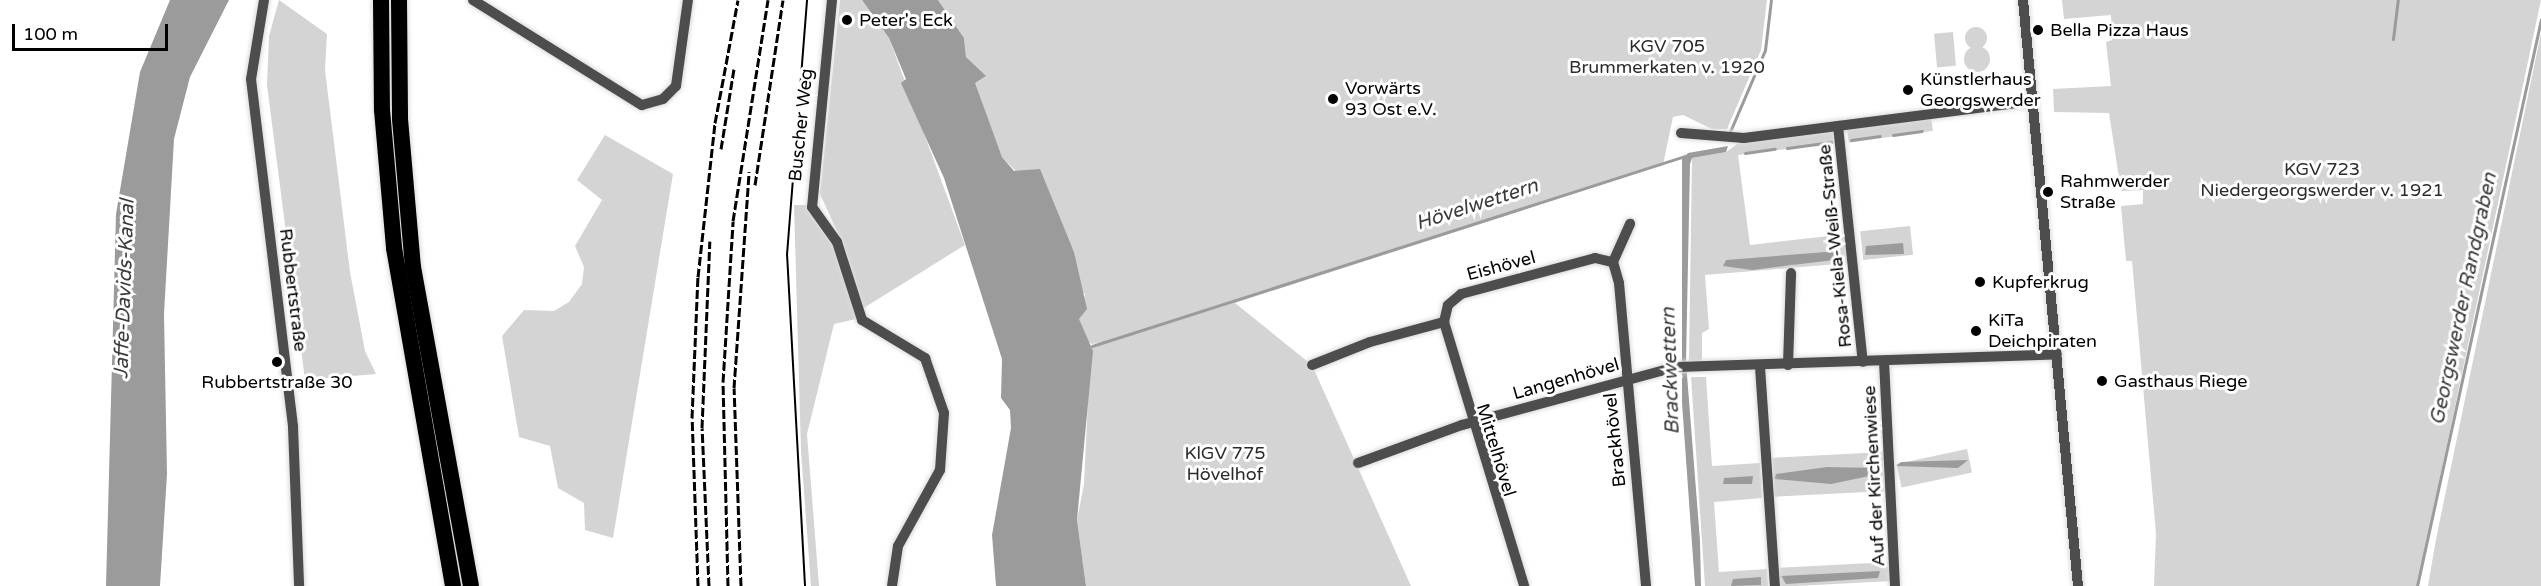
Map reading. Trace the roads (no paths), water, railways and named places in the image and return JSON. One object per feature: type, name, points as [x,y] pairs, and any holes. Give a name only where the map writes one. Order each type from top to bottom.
[{"type":"highway","points":[[381,0],[382,110],[394,248],[453,586]]},
{"type":"highway","points":[[399,0],[400,119],[413,267],[471,586]]},
{"type":"street","name":"Rubbertstraße","points":[[264,0],[251,79],[293,427],[299,586]]},
{"type":"street","points":[[473,0],[642,105],[663,99],[676,86],[688,0]]},
{"type":"street","name":"Buscher Weg","points":[[832,0],[812,207],[837,242],[862,320],[925,358],[944,413],[940,471],[898,546],[892,586]]},
{"type":"street","points":[[2023,0],[2078,586]]},
{"type":"street","points":[[1681,133],[1735,138],[2032,101]]},
{"type":"street","name":"Rosa-Kiela-Weiß-Straße","points":[[1838,126],[1863,362]]},
{"type":"street","points":[[1613,262],[1630,224]]},
{"type":"street","name":"Eishövel","points":[[1444,322],[1448,305],[1461,294],[1595,258],[1613,262]]},
{"type":"street","name":"Brackhövel","points":[[1613,262],[1619,283],[1625,379],[1646,586]]},
{"type":"street","points":[[1788,365],[1791,273]]},
{"type":"street","points":[[1312,365],[1370,342],[1444,322]]},
{"type":"street","name":"Mittelhövel","points":[[1444,322],[1471,422],[1524,586]]},
{"type":"street","name":"Langenhövel","points":[[1358,463],[1471,422],[1625,379],[1685,367],[1760,367],[2057,354]]},
{"type":"street","name":"Auf der Kirchenwiese","points":[[1884,361],[1895,586]]},
{"type":"street","points":[[1760,367],[1775,586]]},
{"type":"water","name":"Jaffe-Davids-Kanal","points":[[170,0],[229,0],[190,77],[174,139],[164,314],[167,474],[160,586],[106,586],[116,214],[140,72]]},
{"type":"water","points":[[862,0],[938,0],[964,38],[966,57],[986,76],[975,83],[1002,157],[1014,171],[1040,169],[1074,252],[1087,309],[1079,319],[1093,351],[1077,520],[1086,586],[996,586],[992,535],[1011,428],[1010,410],[1001,398],[1002,359],[944,178],[901,83],[906,79],[889,38]]},
{"type":"water","points":[[1728,146],[1726,152],[1692,158],[1690,164],[1686,362],[1700,541],[1701,586],[1695,586],[1682,403],[1682,159],[1688,153]]},
{"type":"water","points":[[1903,243],[1904,254],[1865,255],[1866,246]]},
{"type":"water","points":[[1839,251],[1842,259],[1752,270],[1723,266],[1726,260]]},
{"type":"water","points":[[1968,460],[1958,468],[1896,466],[1901,462]]},
{"type":"water","points":[[1827,467],[1876,468],[1879,474],[1831,484],[1774,479],[1776,474]]},
{"type":"water","points":[[1753,476],[1752,484],[1723,484],[1724,478]]},
{"type":"water","points":[[1880,571],[1878,578],[1786,584],[1781,576]]},
{"type":"water","points":[[1761,577],[1761,585],[1731,586],[1733,579]]},
{"type":"waterway","name":"Hövelwettern","points":[[1729,134],[1765,50],[1771,0]]},
{"type":"waterway","points":[[2393,39],[2398,0]]},
{"type":"waterway","name":"Georgswerder Randgraben","points":[[2417,586],[2541,19]]},
{"type":"waterway","points":[[1893,135],[1922,131]]},
{"type":"waterway","points":[[1851,140],[1880,136]]},
{"type":"waterway","points":[[1787,148],[1832,142]]},
{"type":"waterway","points":[[1745,153],[1775,149]]},
{"type":"waterway","name":"Hövelwettern","points":[[1092,346],[1685,156]]},
{"type":"tram line","points":[[805,586],[787,255],[807,0]]},
{"type":"railway","points":[[698,586],[692,418],[698,277],[715,123],[738,0]]},
{"type":"railway","points":[[728,586],[723,382],[733,221],[768,0]]},
{"type":"railway","points":[[755,185],[783,0]]},
{"type":"railway","points":[[721,149],[734,69]]},
{"type":"railway","points":[[741,586],[734,388],[749,172]]},
{"type":"railway","points":[[709,586],[702,428],[710,241]]},
{"type":"place","name":"Peter's Eck","points":[[847,20]]},
{"type":"place","name":"Bella Pizza Haus","points":[[2038,30]]},
{"type":"place","name":"Künstlerhaus Georgswerder","points":[[1908,90]]},
{"type":"place","name":"Vorwärts 93 Ost e.V.","points":[[1333,99]]},
{"type":"place","name":"Rahmwerder Straße","points":[[2048,192]]},
{"type":"place","name":"Kupferkrug","points":[[1980,282]]},
{"type":"place","name":"KiTa Deichpiraten","points":[[1976,331]]},
{"type":"place","name":"Rubbertstraße 30","points":[[277,362]]},
{"type":"place","name":"Gasthaus Riege","points":[[2102,381]]},
{"type":"park label","name":"KGV 705 Brummerkaten v. 1920","points":[[1667,57]]},
{"type":"park label","name":"KGV 723 Niedergeorgswerder v. 1921","points":[[2322,180]]},
{"type":"park label","name":"KlGV 775 Hövelhof","points":[[1225,464]]},
{"type":"water label","name":"Brackwettern","points":[[1671,371]]}]
